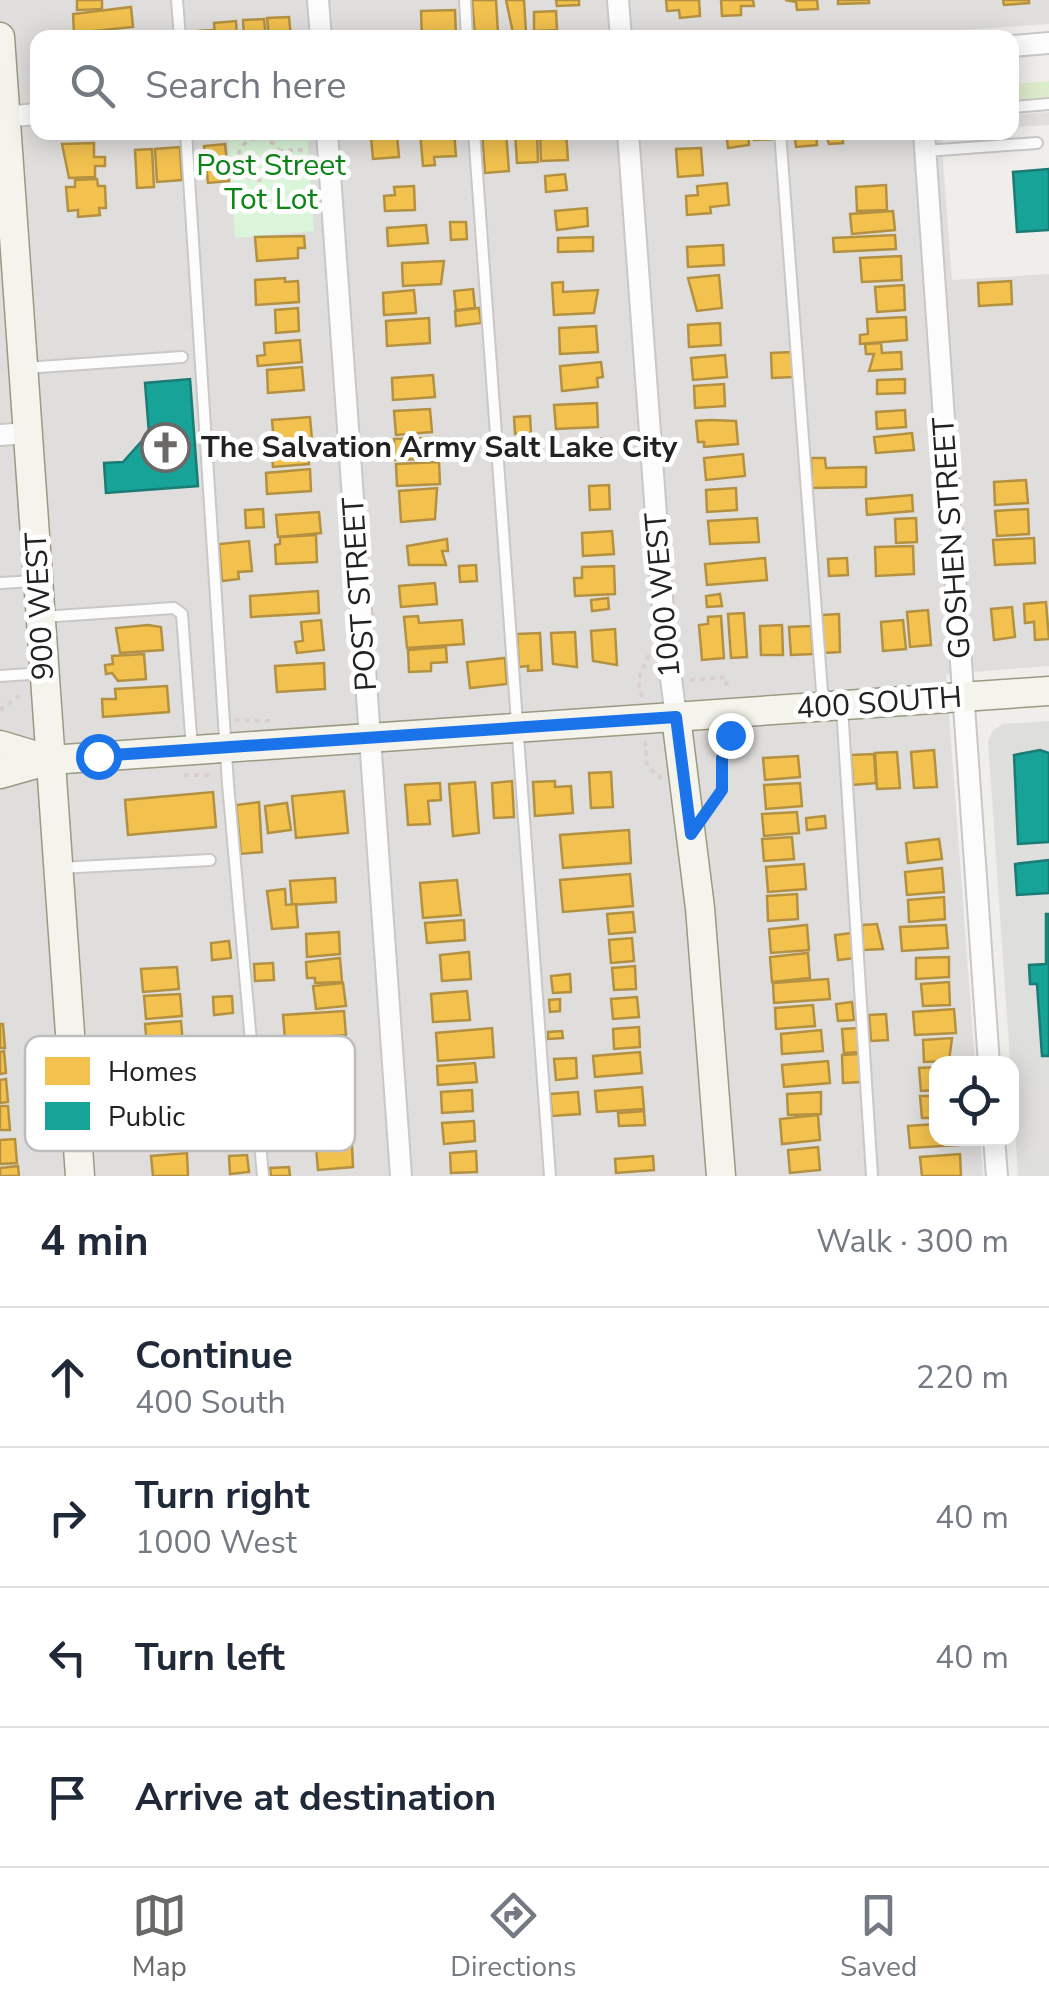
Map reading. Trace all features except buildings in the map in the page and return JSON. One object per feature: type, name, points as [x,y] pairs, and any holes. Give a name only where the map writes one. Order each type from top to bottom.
[{"type":"main road","name":"900 WEST","points":[[0,37],[9,287],[24,368],[30,433],[70,1036]]},
{"type":"main road","name":"400 SOUTH","points":[[0,774],[50,760],[1049,691]]},
{"type":"main road","name":"1000 WEST","points":[[676,717],[691,834],[721,1176]]},
{"type":"main road","name":"400 SOUTH","points":[[0,745],[50,760]]},
{"type":"main road","name":"900 WEST","points":[[78,1151],[80,1176]]},
{"type":"street","points":[[318,0],[320,30]]},
{"type":"street","points":[[618,0],[620,30]]},
{"type":"street","points":[[1019,46],[1049,44]]},
{"type":"street","points":[[3,117],[30,115]]},
{"type":"street","name":"POST STREET","points":[[329,140],[402,1176]]},
{"type":"street","name":"1000 WEST","points":[[629,140],[664,624],[676,717]]},
{"type":"street","name":"GOSHEN STREET","points":[[924,142],[988,1056]]},
{"type":"street","points":[[0,435],[30,433]]},
{"type":"street","points":[[995,1146],[997,1176]]},
{"type":"lane","points":[[177,0],[179,30]]},
{"type":"lane","points":[[465,0],[467,30]]},
{"type":"lane","points":[[1019,106],[1049,104]]},
{"type":"lane","points":[[187,140],[252,1036]]},
{"type":"lane","points":[[475,140],[550,1176]]},
{"type":"lane","points":[[781,140],[872,1176]]},
{"type":"lane","points":[[976,140],[976,147]]},
{"type":"lane","points":[[924,142],[976,147],[1037,143]]},
{"type":"lane","points":[[24,368],[182,357]]},
{"type":"lane","points":[[0,583],[40,580]]},
{"type":"lane","points":[[42,617],[174,608],[182,614],[192,750]]},
{"type":"lane","points":[[0,676],[44,673]]},
{"type":"lane","points":[[58,868],[210,860]]},
{"type":"lane","points":[[261,1151],[263,1176]]},
{"type":"path","points":[[248,140],[238,160],[250,178],[272,176],[280,161],[278,151],[265,140]]},
{"type":"path","points":[[278,151],[308,150]]},
{"type":"path","points":[[640,673],[642,694]]},
{"type":"path","points":[[690,680],[726,677],[726,688]]},
{"type":"path","points":[[691,834],[722,790],[722,758],[730,735]]},
{"type":"path","points":[[646,743],[647,766]]},
{"type":"shaded area","points":[[0,0],[1049,0],[1049,24],[964,30],[30,30],[30,140],[942,140],[952,280],[1049,274],[1049,666],[946,674],[974,1056],[929,1056],[929,1146],[981,1146],[983,1176],[0,1176]]},
{"type":"shaded area","points":[[1049,112],[1049,125],[1019,127],[1019,114]]},
{"type":"shaded area","points":[[189,330],[192,378],[94,384],[91,337]]},
{"type":"shaded area","points":[[1049,721],[1049,1176],[1018,1176],[1019,1056],[1010,1056],[988,741],[993,730],[1003,724]]},
{"type":"shaded area","points":[[1049,1082],[1049,1152],[1027,1153],[1023,1084]]},
{"type":"green space","points":[[1049,81],[1049,97],[1019,99],[1019,83]]},
{"type":"green space","name":"Post Street Tot Lot","points":[[228,140],[308,140],[314,231],[235,238]]},
{"type":"place","name":"The Salvation Army Salt Lake City","points":[[166,447]]},
{"type":"route","points":[[98,756],[676,717],[691,834],[722,790],[722,758],[730,735]]}]
